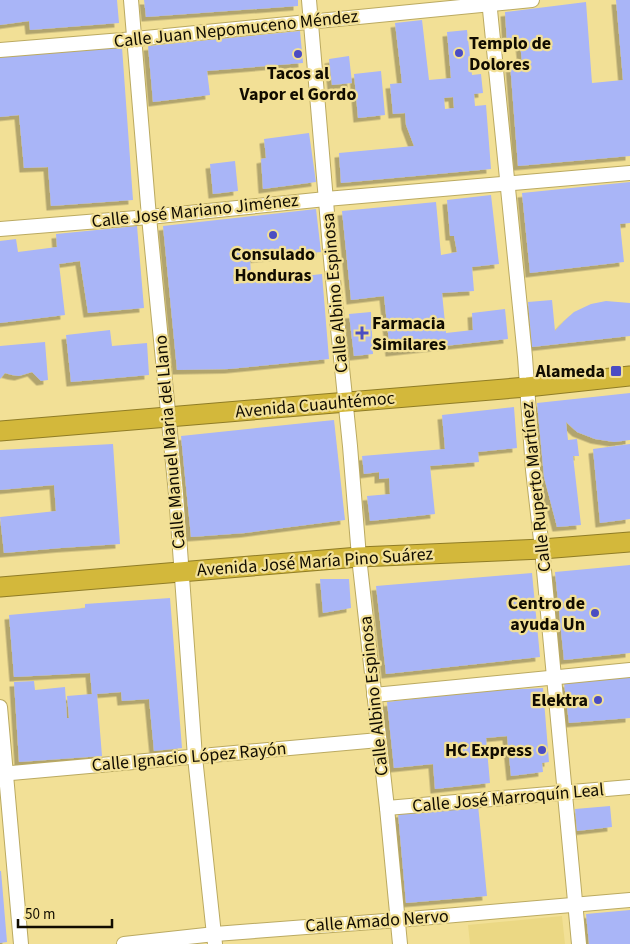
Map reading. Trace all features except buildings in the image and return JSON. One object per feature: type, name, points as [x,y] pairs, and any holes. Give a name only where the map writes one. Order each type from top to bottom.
[{"type":"highway","name":"Avenida Cuauhtémoc","points":[[0,431],[527,387],[630,376]]},
{"type":"highway","name":"Avenida José María Pino Suárez","points":[[0,587],[359,557],[542,549],[630,542]]},
{"type":"street","name":"Calle Manuel Maria del Llano","points":[[131,0],[149,217],[169,418],[195,757],[215,939]]},
{"type":"street","name":"Calle Albino Espinosa","points":[[309,0],[359,557],[400,944]]},
{"type":"street","name":"Calle Juan Nepomuceno Méndez","points":[[0,50],[311,22],[489,2],[532,0]]},
{"type":"street","name":"Calle Ruperto Martínez","points":[[489,2],[508,184],[578,944]]},
{"type":"street","name":"Calle José Mariano Jiménez","points":[[0,229],[630,173]]},
{"type":"street","points":[[374,695],[630,670]]},
{"type":"street","points":[[0,707],[3,773],[21,944]]},
{"type":"street","name":"Calle Ignacio López Rayón","points":[[3,773],[379,740]]},
{"type":"street","name":"Calle José Marroquín Leal","points":[[387,808],[630,787]]},
{"type":"street","name":"Calle Amado Nervo","points":[[124,944],[215,939],[398,920],[630,900]]},
{"type":"shaded area","points":[[562,916],[565,944],[470,944],[468,925]]},
{"type":"place","name":"Templo de Dolores","points":[[459,53]]},
{"type":"place","name":"Tacos al Vapor el Gordo","points":[[298,54]]},
{"type":"place","name":"Consulado Honduras","points":[[273,235]]},
{"type":"place","name":"Farmacia Similares","points":[[362,333]]},
{"type":"place","name":"Alameda","points":[[616,371]]},
{"type":"place","name":"Centro de ayuda Un","points":[[595,613]]},
{"type":"place","name":"Elektra","points":[[598,700]]},
{"type":"place","name":"HC Express","points":[[542,750]]}]
